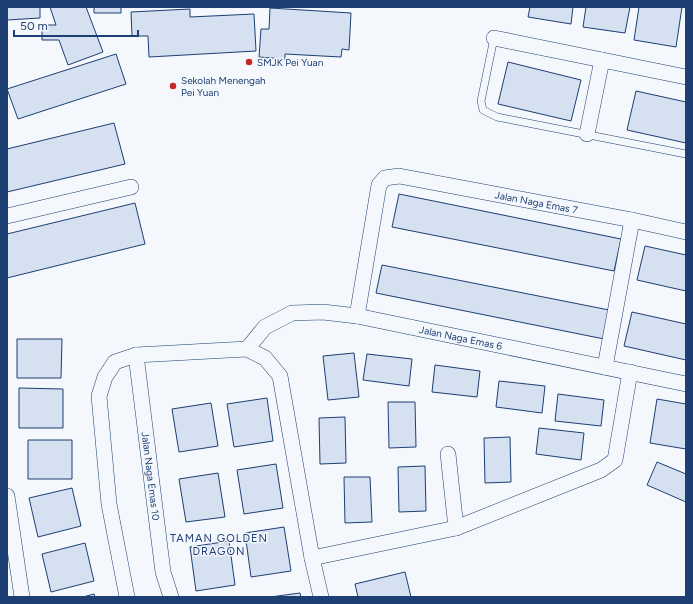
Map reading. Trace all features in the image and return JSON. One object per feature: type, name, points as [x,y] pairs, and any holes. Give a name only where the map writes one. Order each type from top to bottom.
[{"type":"street","points":[[494,38],[686,77]]},
{"type":"street","points":[[587,134],[602,60]]},
{"type":"street","name":"Jalan Naga Emas 7","points":[[357,316],[379,185],[386,178],[399,176],[632,220],[686,232]]},
{"type":"street","points":[[7,216],[131,186]]},
{"type":"street","points":[[604,366],[632,220]]},
{"type":"street","name":"Jalan Naga Emas 6","points":[[247,349],[264,327],[292,313],[323,312],[357,316],[686,384]]},
{"type":"street","points":[[127,597],[108,504],[99,396],[105,377],[115,362],[136,355],[247,349],[265,358],[280,376],[312,558],[321,597]]},
{"type":"street","name":"Jalan Naga Emas 10","points":[[136,355],[163,572],[170,597]]},
{"type":"street","points":[[312,558],[456,528],[601,470],[615,460],[630,372]]},
{"type":"street","points":[[448,454],[456,528]]},
{"type":"street","points":[[7,496],[22,597]]},
{"type":"lane","points":[[494,38],[481,101],[483,110],[497,117],[686,154]]},
{"type":"building","points":[[7,7],[40,7],[40,18],[7,20]]},
{"type":"building","points":[[50,7],[86,7],[103,52],[68,65],[59,40],[42,40],[42,25],[56,25]]},
{"type":"building","points":[[94,7],[121,7],[121,13],[94,13]]},
{"type":"building","points":[[530,7],[573,7],[571,24],[528,17]]},
{"type":"building","points":[[586,7],[630,7],[625,33],[583,27]]},
{"type":"building","points":[[639,7],[682,7],[676,47],[634,40]]},
{"type":"building","points":[[270,8],[351,13],[349,50],[342,49],[341,57],[285,54],[285,59],[259,57],[261,29],[269,29]]},
{"type":"building","points":[[190,9],[190,17],[254,14],[256,51],[149,57],[148,36],[132,36],[131,12]]},
{"type":"building","points":[[116,54],[126,84],[18,119],[7,89]]},
{"type":"building","points":[[508,62],[581,80],[571,121],[498,104]]},
{"type":"building","points":[[636,91],[686,102],[686,143],[627,130]]},
{"type":"building","points":[[114,123],[125,164],[7,192],[7,149]]},
{"type":"building","points":[[399,194],[621,239],[614,271],[392,227]]},
{"type":"building","points":[[135,203],[145,244],[7,278],[7,234]]},
{"type":"building","points":[[645,246],[686,255],[686,291],[637,280]]},
{"type":"building","points":[[382,265],[609,310],[604,339],[376,293]]},
{"type":"building","points":[[632,312],[686,324],[686,360],[624,346]]},
{"type":"building","points":[[17,339],[62,339],[61,378],[17,378]]},
{"type":"building","points":[[354,353],[359,397],[328,400],[323,356]]},
{"type":"building","points":[[367,354],[412,359],[409,386],[363,380]]},
{"type":"building","points":[[435,365],[480,371],[477,397],[432,392]]},
{"type":"building","points":[[499,381],[545,386],[542,413],[496,407]]},
{"type":"building","points":[[19,388],[63,389],[63,428],[19,428]]},
{"type":"building","points":[[558,394],[604,400],[601,426],[555,421]]},
{"type":"building","points":[[267,398],[273,441],[234,447],[227,404]]},
{"type":"building","points":[[657,399],[686,404],[686,449],[650,443]]},
{"type":"building","points":[[388,402],[415,402],[416,447],[389,448]]},
{"type":"building","points":[[211,403],[218,446],[179,452],[172,409]]},
{"type":"building","points":[[345,417],[346,463],[320,464],[319,418]]},
{"type":"building","points":[[539,428],[584,433],[581,460],[536,454]]},
{"type":"building","points":[[510,437],[511,482],[485,483],[484,438]]},
{"type":"building","points":[[28,440],[72,440],[72,479],[28,479]]},
{"type":"building","points":[[657,462],[686,474],[686,502],[647,485]]},
{"type":"building","points":[[276,464],[283,508],[244,514],[237,470]]},
{"type":"building","points":[[425,466],[426,511],[399,512],[398,467]]},
{"type":"building","points":[[218,473],[225,517],[186,522],[179,479]]},
{"type":"building","points":[[344,477],[370,477],[372,522],[345,523]]},
{"type":"building","points":[[72,488],[81,526],[38,537],[29,498]]},
{"type":"building","points":[[284,527],[291,571],[251,577],[245,533]]},
{"type":"building","points":[[229,541],[235,585],[196,591],[190,547]]},
{"type":"building","points":[[85,543],[94,581],[51,592],[42,554]]},
{"type":"building","points":[[405,572],[411,597],[358,597],[355,584]]},
{"type":"building","points":[[300,593],[301,597],[270,597]]},
{"type":"building","points":[[94,594],[95,597],[83,597]]},
{"type":"place","name":"SMJK Pei Yuan","points":[[249,62]]},
{"type":"place","name":"Sekolah Menengah Pei Yuan","points":[[173,86]]},
{"type":"district","name":"TAMAN GOLDEN DRAGON","points":[[219,544]]}]
